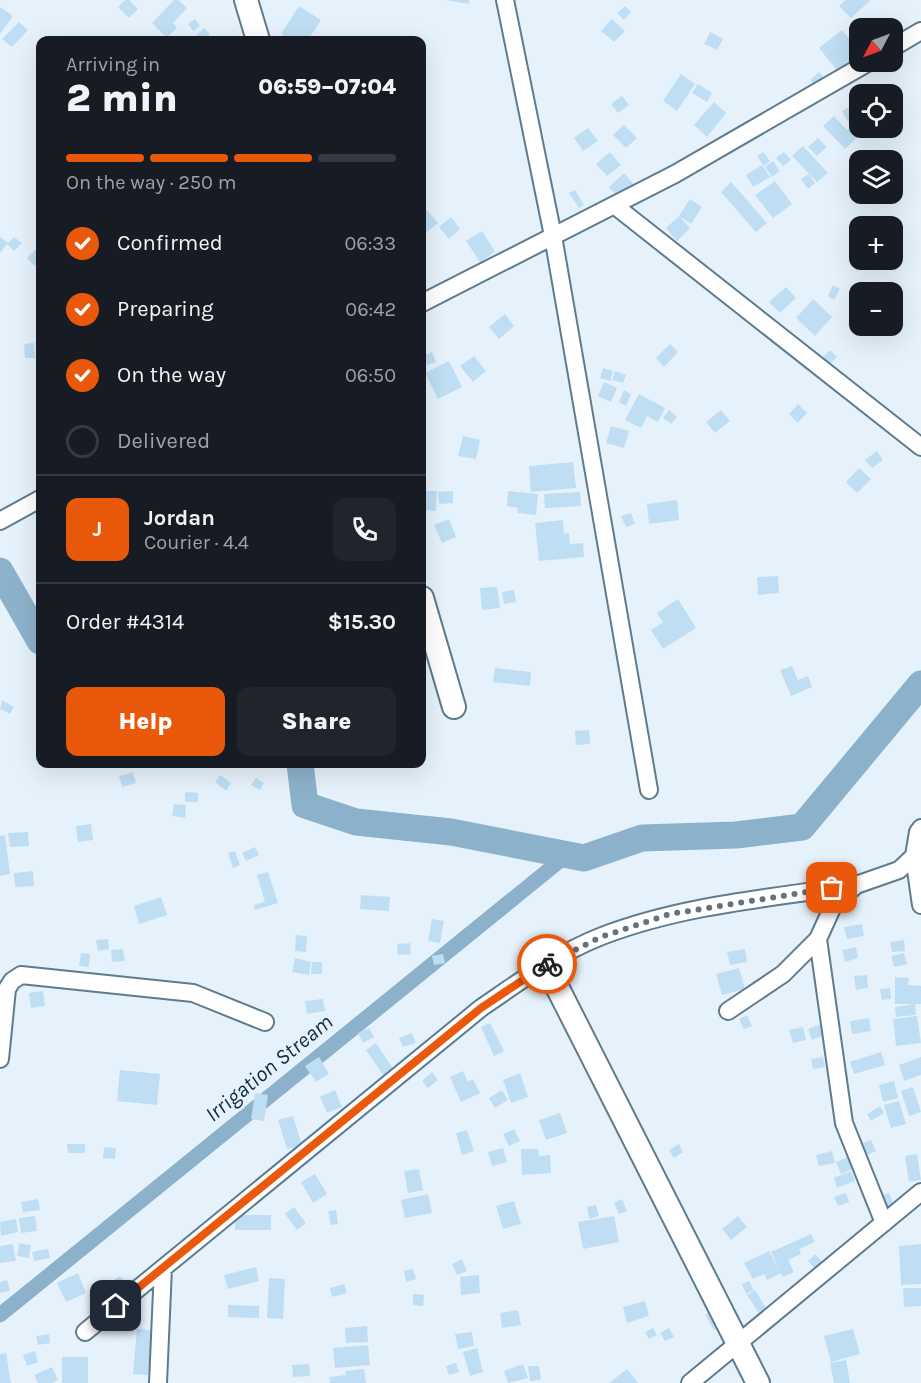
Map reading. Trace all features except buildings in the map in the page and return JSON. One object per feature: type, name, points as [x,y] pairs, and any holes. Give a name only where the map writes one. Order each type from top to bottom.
[{"type":"street","points":[[246,0],[257,36]]},
{"type":"street","points":[[505,0],[553,236],[649,790]]},
{"type":"street","points":[[903,42],[921,31]]},
{"type":"street","points":[[426,301],[675,174],[852,72]]},
{"type":"street","points":[[614,205],[921,447]]},
{"type":"street","points":[[0,521],[36,501]]},
{"type":"street","points":[[426,612],[454,707]]},
{"type":"street","points":[[921,828],[918,832],[914,856],[921,905]]},
{"type":"street","points":[[85,1332],[481,1008],[546,964],[601,937],[670,914],[856,885],[899,870],[914,856]]},
{"type":"street","points":[[728,1011],[783,974],[818,939],[833,906],[856,885]]},
{"type":"street","points":[[818,939],[844,1123],[884,1223]]},
{"type":"street","points":[[546,964],[758,1383]]},
{"type":"street","points":[[0,1056],[6,980],[21,975],[193,993],[265,1022]]},
{"type":"street","points":[[690,1383],[921,1192]]},
{"type":"street","points":[[158,1383],[163,1268]]},
{"type":"waterway","points":[[0,571],[36,634]]},
{"type":"waterway","points":[[300,768],[305,805],[356,822],[451,832],[584,858],[642,838],[736,835],[802,827],[921,684]]},
{"type":"waterway","name":"Irrigation Stream","points":[[0,1315],[567,855]]},
{"type":"way so far","points":[[547,964],[601,937],[670,914],[832,888]]},
{"type":"route","points":[[116,1306],[481,1008],[547,964]]}]
